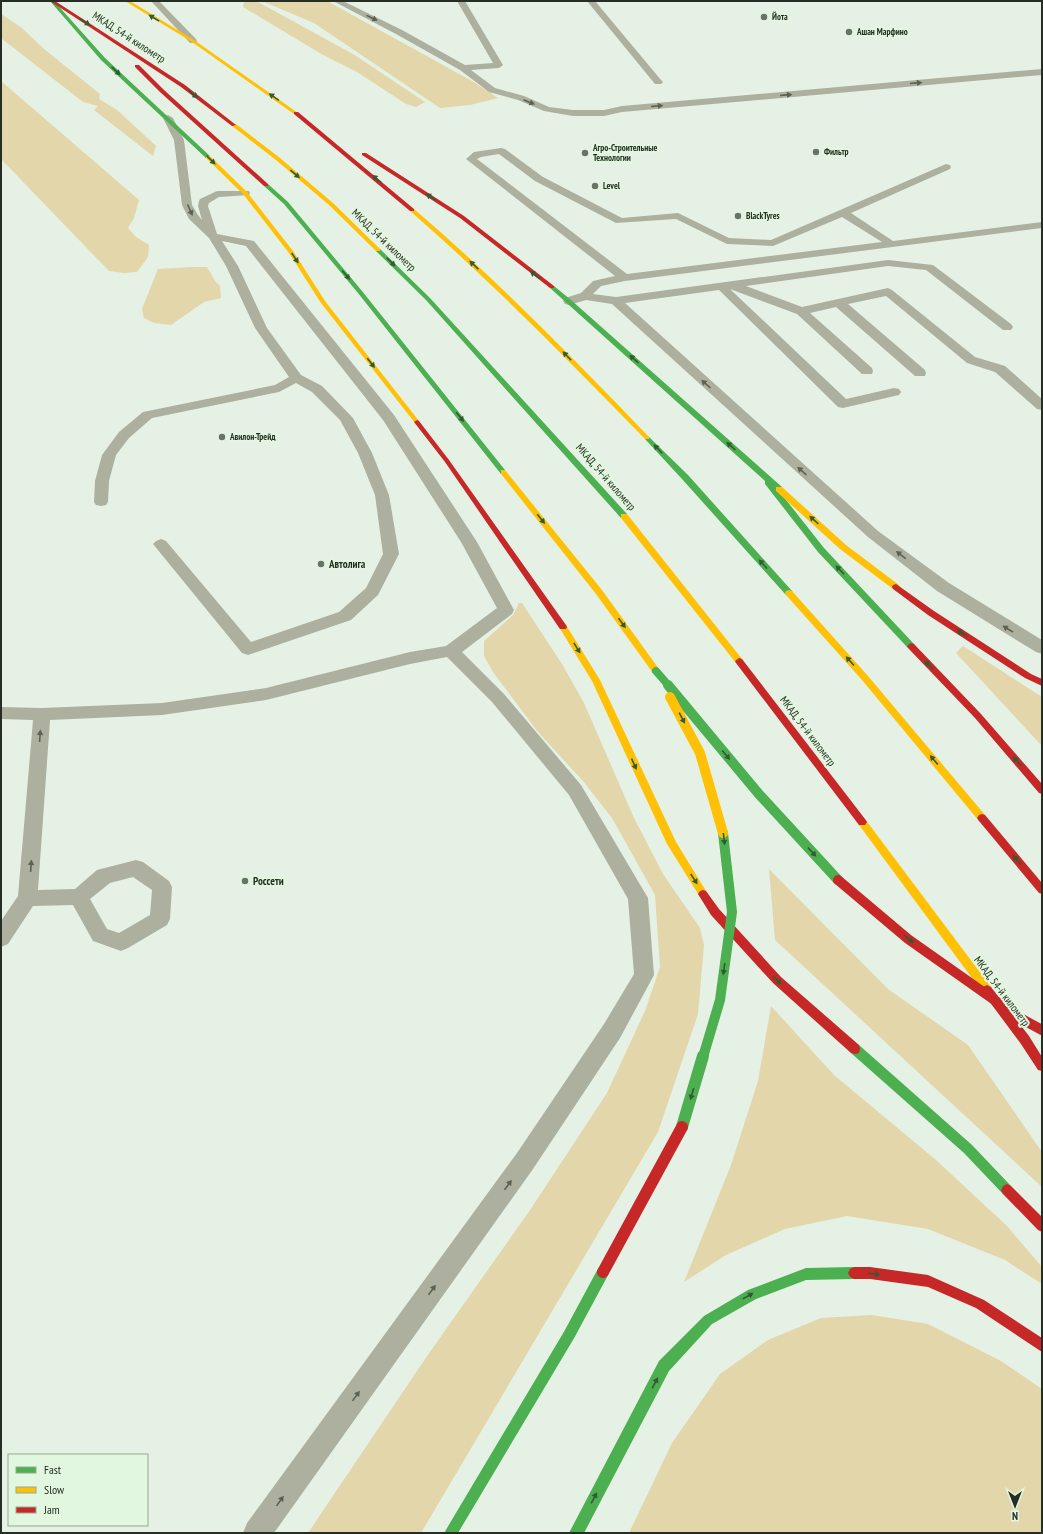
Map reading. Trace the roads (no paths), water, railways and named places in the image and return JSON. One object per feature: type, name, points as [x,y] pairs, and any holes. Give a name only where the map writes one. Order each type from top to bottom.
[{"type":"main road","name":"МКАД, 54-й километр","points":[[52,1],[183,86],[278,160],[331,204],[428,299],[613,502],[774,706],[1042,1066]]},
{"type":"main road","points":[[52,1],[104,59],[168,118],[245,193],[291,252],[323,302],[447,460],[575,645],[596,680],[672,844],[715,912],[777,980],[968,1149],[1042,1226]]},
{"type":"main road","points":[[127,1],[193,41],[306,120],[462,217],[568,301],[844,547],[931,613],[1042,683]]},
{"type":"main road","points":[[111,39],[162,91],[286,203],[360,292],[599,592],[656,671],[758,793],[834,877],[908,939],[1020,1018],[1042,1030]]},
{"type":"main road","points":[[306,120],[450,242],[532,319],[685,477],[865,678],[1042,890]]},
{"type":"main road","points":[[760,472],[821,550],[978,716],[1042,790]]},
{"type":"main road","points":[[451,1533],[568,1335],[681,1130],[720,1000],[732,912],[723,831],[700,753],[656,671]]},
{"type":"main road","points":[[576,1533],[664,1366],[708,1320],[752,1294],[806,1274],[870,1273],[928,1281],[980,1304],[1042,1346]]},
{"type":"lane","points":[[155,1],[193,41]]},
{"type":"lane","points":[[337,1],[399,32],[463,68],[492,90],[521,98],[547,110],[573,113],[604,113],[622,109],[1042,72]]},
{"type":"lane","points":[[460,1],[499,65],[463,68]]},
{"type":"lane","points":[[591,1],[658,82]]},
{"type":"lane","points":[[1,713],[42,714],[162,709],[266,694],[410,658],[451,651],[506,610],[469,542],[389,418],[250,243],[213,236],[193,218],[187,205],[179,140],[168,118]]},
{"type":"lane","points":[[625,278],[471,160],[478,154],[501,151],[539,179],[620,221],[678,216],[727,241],[772,243],[946,167]]},
{"type":"lane","points":[[162,544],[248,649],[345,616],[372,591],[391,554],[382,495],[365,453],[346,418],[317,389],[296,378],[261,328],[232,266],[213,236],[203,206],[204,200],[218,194],[245,193]]},
{"type":"lane","points":[[842,212],[887,240],[891,245]]},
{"type":"lane","points":[[585,296],[597,283],[625,278],[1042,226]]},
{"type":"lane","points":[[568,301],[585,296],[616,301],[728,287],[888,263],[929,267],[1007,327]]},
{"type":"lane","points":[[728,287],[801,311],[867,371]]},
{"type":"lane","points":[[728,287],[843,404],[894,392]]},
{"type":"lane","points":[[801,311],[888,292],[971,360],[1000,369],[1042,406]]},
{"type":"lane","points":[[616,301],[873,534],[943,587],[1042,648]]},
{"type":"lane","points":[[839,303],[920,373]]},
{"type":"lane","points":[[101,502],[102,482],[108,455],[124,435],[148,415],[279,388],[296,378]]},
{"type":"lane","points":[[257,1533],[525,1161],[612,1031],[644,975],[638,898],[575,790],[498,698],[451,651]]},
{"type":"lane","points":[[1,938],[28,898],[42,714]]},
{"type":"lane","points":[[28,898],[79,897]]},
{"type":"place","name":"Йота","points":[[764,17]]},
{"type":"place","name":"Ашан Марфино","points":[[849,32]]},
{"type":"place","name":"Фильтр","points":[[816,152]]},
{"type":"place","name":"Агро-Строительные Технологии","points":[[585,153]]},
{"type":"place","name":"Level","points":[[595,186]]},
{"type":"place","name":"BlackTyres","points":[[738,216]]},
{"type":"place","name":"Авилон-Трейд","points":[[222,437]]},
{"type":"place","name":"Автолига","points":[[321,564]]},
{"type":"place","name":"Россети","points":[[245,881]]}]
